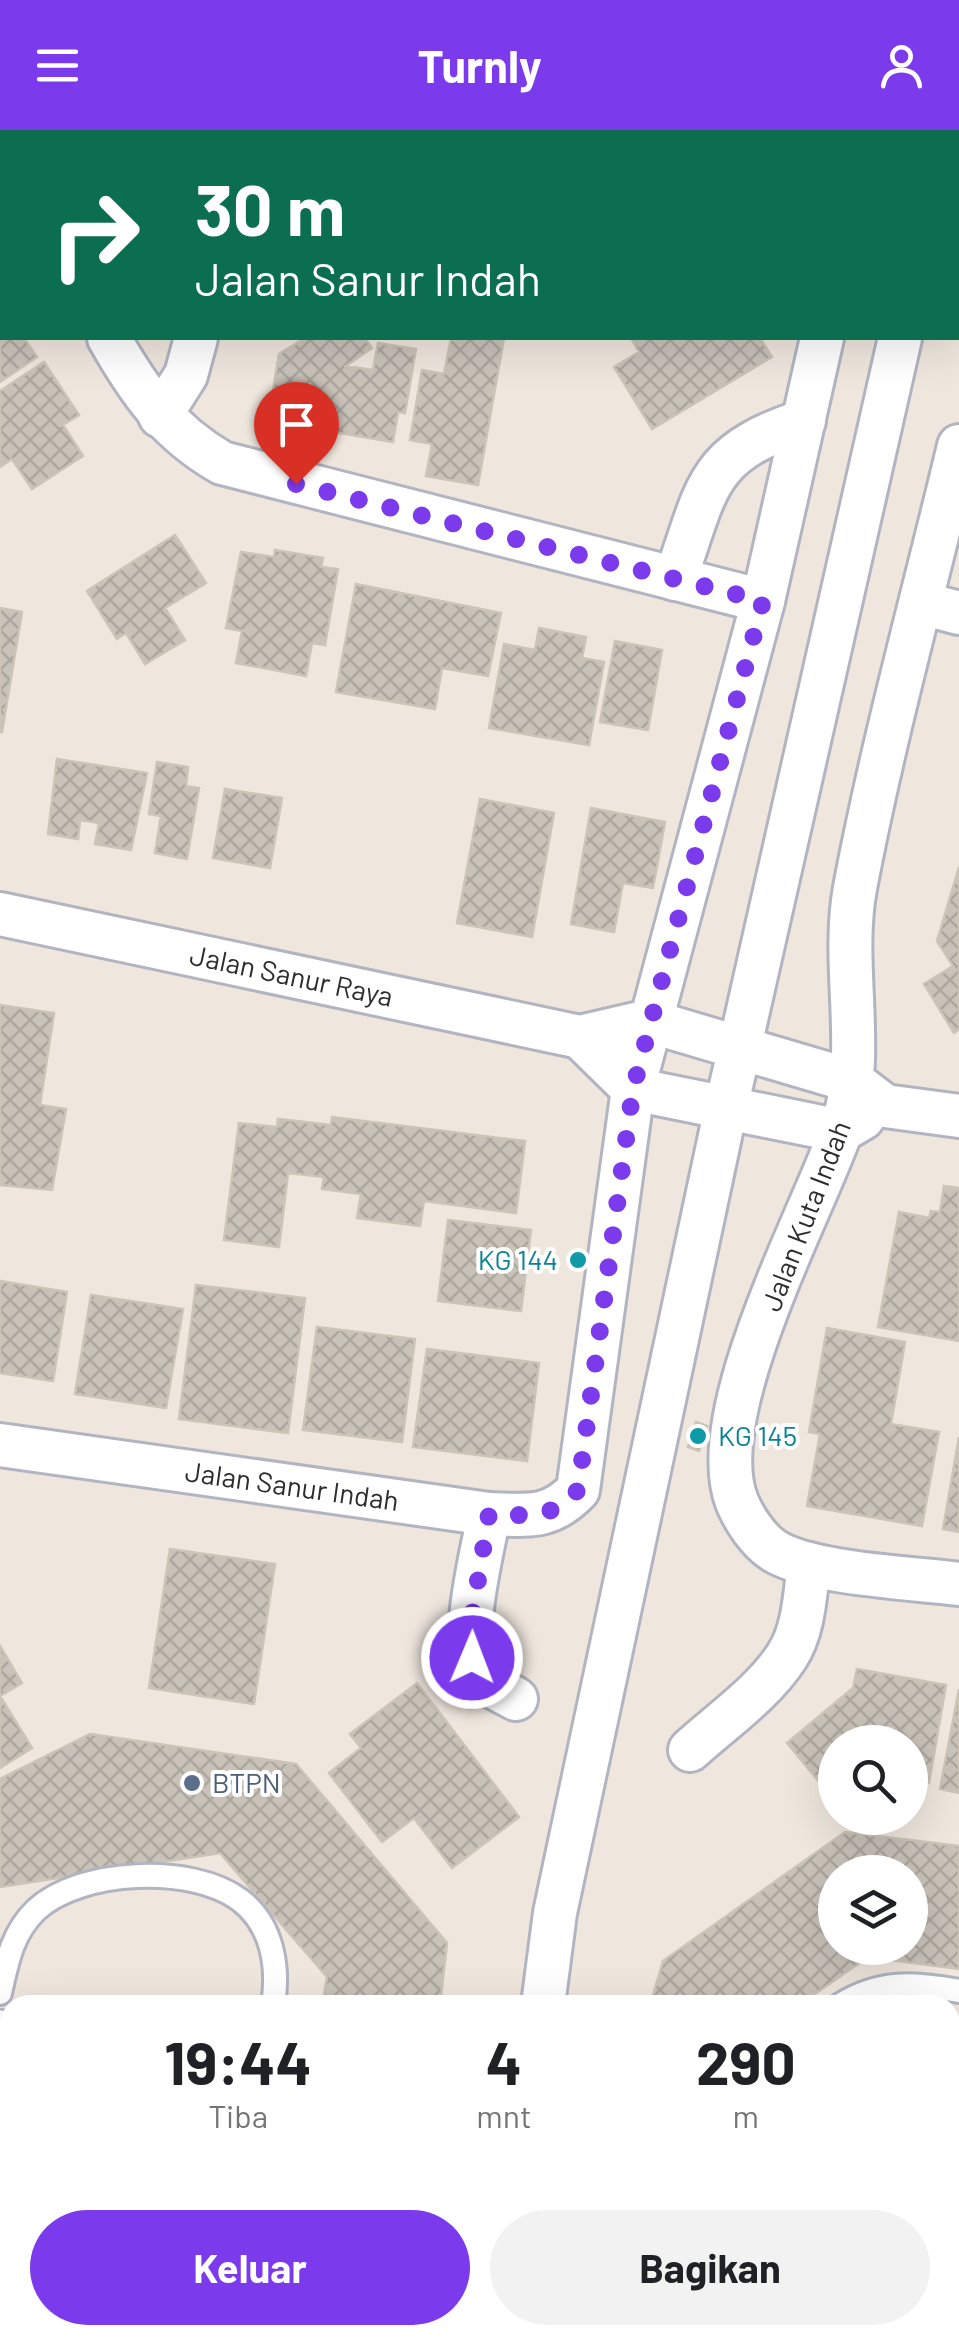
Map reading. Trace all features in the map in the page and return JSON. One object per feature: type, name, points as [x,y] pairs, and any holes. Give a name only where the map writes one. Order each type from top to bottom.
[{"type":"street","points":[[111,340],[136,385],[160,416],[197,449],[258,474],[763,601]]},
{"type":"street","points":[[160,416],[195,356],[196,340]]},
{"type":"street","points":[[633,1089],[648,1021],[763,601],[822,340]]},
{"type":"street","points":[[544,1995],[555,1914],[726,1108],[900,340]]},
{"type":"street","points":[[675,579],[713,476],[758,436],[804,421]]},
{"type":"street","points":[[580,1038],[633,1089],[841,1131],[869,1094],[854,891],[940,608],[959,446]]},
{"type":"street","name":"Jalan Sanur Raya","points":[[0,914],[580,1038],[648,1021],[740,1046],[869,1094],[959,1116]]},
{"type":"street","name":"Jalan Sanur Indah","points":[[0,1445],[489,1514],[536,1516],[560,1508],[578,1490],[633,1089]]},
{"type":"street","name":"Jalan Kuta Indah","points":[[841,1131],[745,1374],[729,1445],[737,1502],[752,1528],[774,1550],[810,1564],[959,1584]]},
{"type":"street","points":[[489,1514],[469,1634],[472,1658],[482,1679],[516,1700]]},
{"type":"street","points":[[690,1750],[763,1684],[788,1655],[800,1625],[810,1564]]},
{"type":"lane","points":[[0,1993],[9,1950],[37,1909],[90,1882],[150,1876],[197,1883],[240,1900],[266,1934],[274,1956],[273,1995]]},
{"type":"lane","points":[[859,1995],[872,1988],[909,1982],[959,1991]]},
{"type":"building","points":[[0,340],[25,340],[37,357],[0,382]]},
{"type":"building","points":[[302,340],[366,340],[372,348],[346,366],[373,370],[378,343],[416,349],[405,413],[398,412],[393,442],[268,421],[279,354]]},
{"type":"building","points":[[451,340],[504,340],[478,485],[426,476],[432,444],[410,440],[422,370],[444,374]]},
{"type":"building","points":[[632,340],[761,340],[772,357],[652,429],[614,367],[639,352]]},
{"type":"building","points":[[44,362],[79,415],[63,425],[83,456],[32,489],[12,459],[0,467],[0,391]]},
{"type":"building","points":[[175,535],[206,583],[165,608],[185,640],[145,664],[126,633],[117,639],[87,591]]},
{"type":"building","points":[[275,550],[323,558],[321,567],[338,569],[325,645],[312,643],[306,676],[236,663],[242,631],[226,628],[241,552],[274,557]]},
{"type":"building","points":[[356,584],[501,613],[488,676],[442,668],[435,709],[336,692]]},
{"type":"building","points":[[0,608],[22,612],[2,732],[0,732]]},
{"type":"building","points":[[539,628],[586,637],[582,658],[604,662],[589,745],[489,728],[504,644],[535,650]]},
{"type":"building","points":[[615,641],[662,650],[648,730],[600,722]]},
{"type":"building","points":[[57,759],[147,773],[131,850],[95,844],[99,823],[80,820],[78,839],[48,834]]},
{"type":"building","points":[[157,762],[188,767],[186,786],[199,788],[187,859],[155,853],[161,816],[149,814]]},
{"type":"building","points":[[225,789],[282,798],[270,868],[213,858]]},
{"type":"building","points":[[480,799],[554,813],[532,937],[457,923]]},
{"type":"building","points":[[591,808],[665,822],[653,888],[623,883],[614,932],[571,924]]},
{"type":"building","points":[[959,867],[959,1029],[954,1033],[924,984],[953,966],[937,941]]},
{"type":"building","points":[[0,1005],[54,1013],[40,1105],[66,1109],[52,1190],[0,1185]]},
{"type":"building","points":[[332,1117],[525,1141],[516,1213],[424,1201],[420,1226],[357,1218],[361,1194],[322,1189],[324,1177],[288,1173],[279,1247],[224,1240],[239,1123],[277,1127],[278,1119],[331,1125]]},
{"type":"building","points":[[944,1186],[959,1188],[959,1341],[878,1327],[899,1212],[929,1218],[931,1211],[940,1212]]},
{"type":"building","points":[[448,1220],[531,1230],[521,1311],[438,1301]]},
{"type":"building","points":[[0,1281],[67,1292],[53,1381],[0,1373]]},
{"type":"building","points":[[196,1285],[305,1298],[288,1433],[179,1419]]},
{"type":"building","points":[[91,1295],[183,1309],[166,1408],[75,1394]]},
{"type":"building","points":[[317,1327],[415,1339],[402,1442],[303,1430]]},
{"type":"building","points":[[827,1328],[905,1342],[891,1424],[939,1432],[922,1526],[807,1506],[820,1434],[809,1432]]},
{"type":"building","points":[[427,1349],[539,1363],[527,1461],[413,1447]]},
{"type":"building","name":"KG 145","points":[[696,1422],[707,1426],[699,1451],[688,1447]]},
{"type":"building","points":[[959,1437],[959,1532],[943,1529]]},
{"type":"building","points":[[170,1549],[275,1564],[254,1704],[149,1688]]},
{"type":"building","points":[[0,1646],[22,1683],[0,1696]]},
{"type":"building","points":[[857,1669],[946,1685],[929,1783],[928,1725],[818,1725],[818,1780],[787,1743],[853,1688]]},
{"type":"building","points":[[417,1683],[519,1817],[452,1868],[414,1818],[382,1842],[329,1773],[361,1748],[350,1734]]},
{"type":"building","points":[[959,1689],[959,1793],[940,1789]]},
{"type":"building","points":[[0,1696],[32,1748],[0,1768]]},
{"type":"building","points":[[90,1734],[296,1764],[447,1943],[441,1995],[324,1995],[327,1977],[220,1853],[0,1887],[0,1779]]},
{"type":"building","points":[[841,1835],[959,1846],[959,1969],[928,1965],[928,1855],[818,1855],[818,1965],[856,1965],[813,1995],[653,1995],[663,1961]]},
{"type":"place","name":"KG 144","points":[[578,1260]]},
{"type":"place","name":"KG 145","points":[[698,1436]]},
{"type":"place","name":"BTPN","points":[[192,1783]]},
{"type":"route","points":[[296,484],[763,601],[648,1021],[633,1089],[578,1490],[560,1508],[536,1516],[489,1514],[469,1634],[472,1658]]}]
